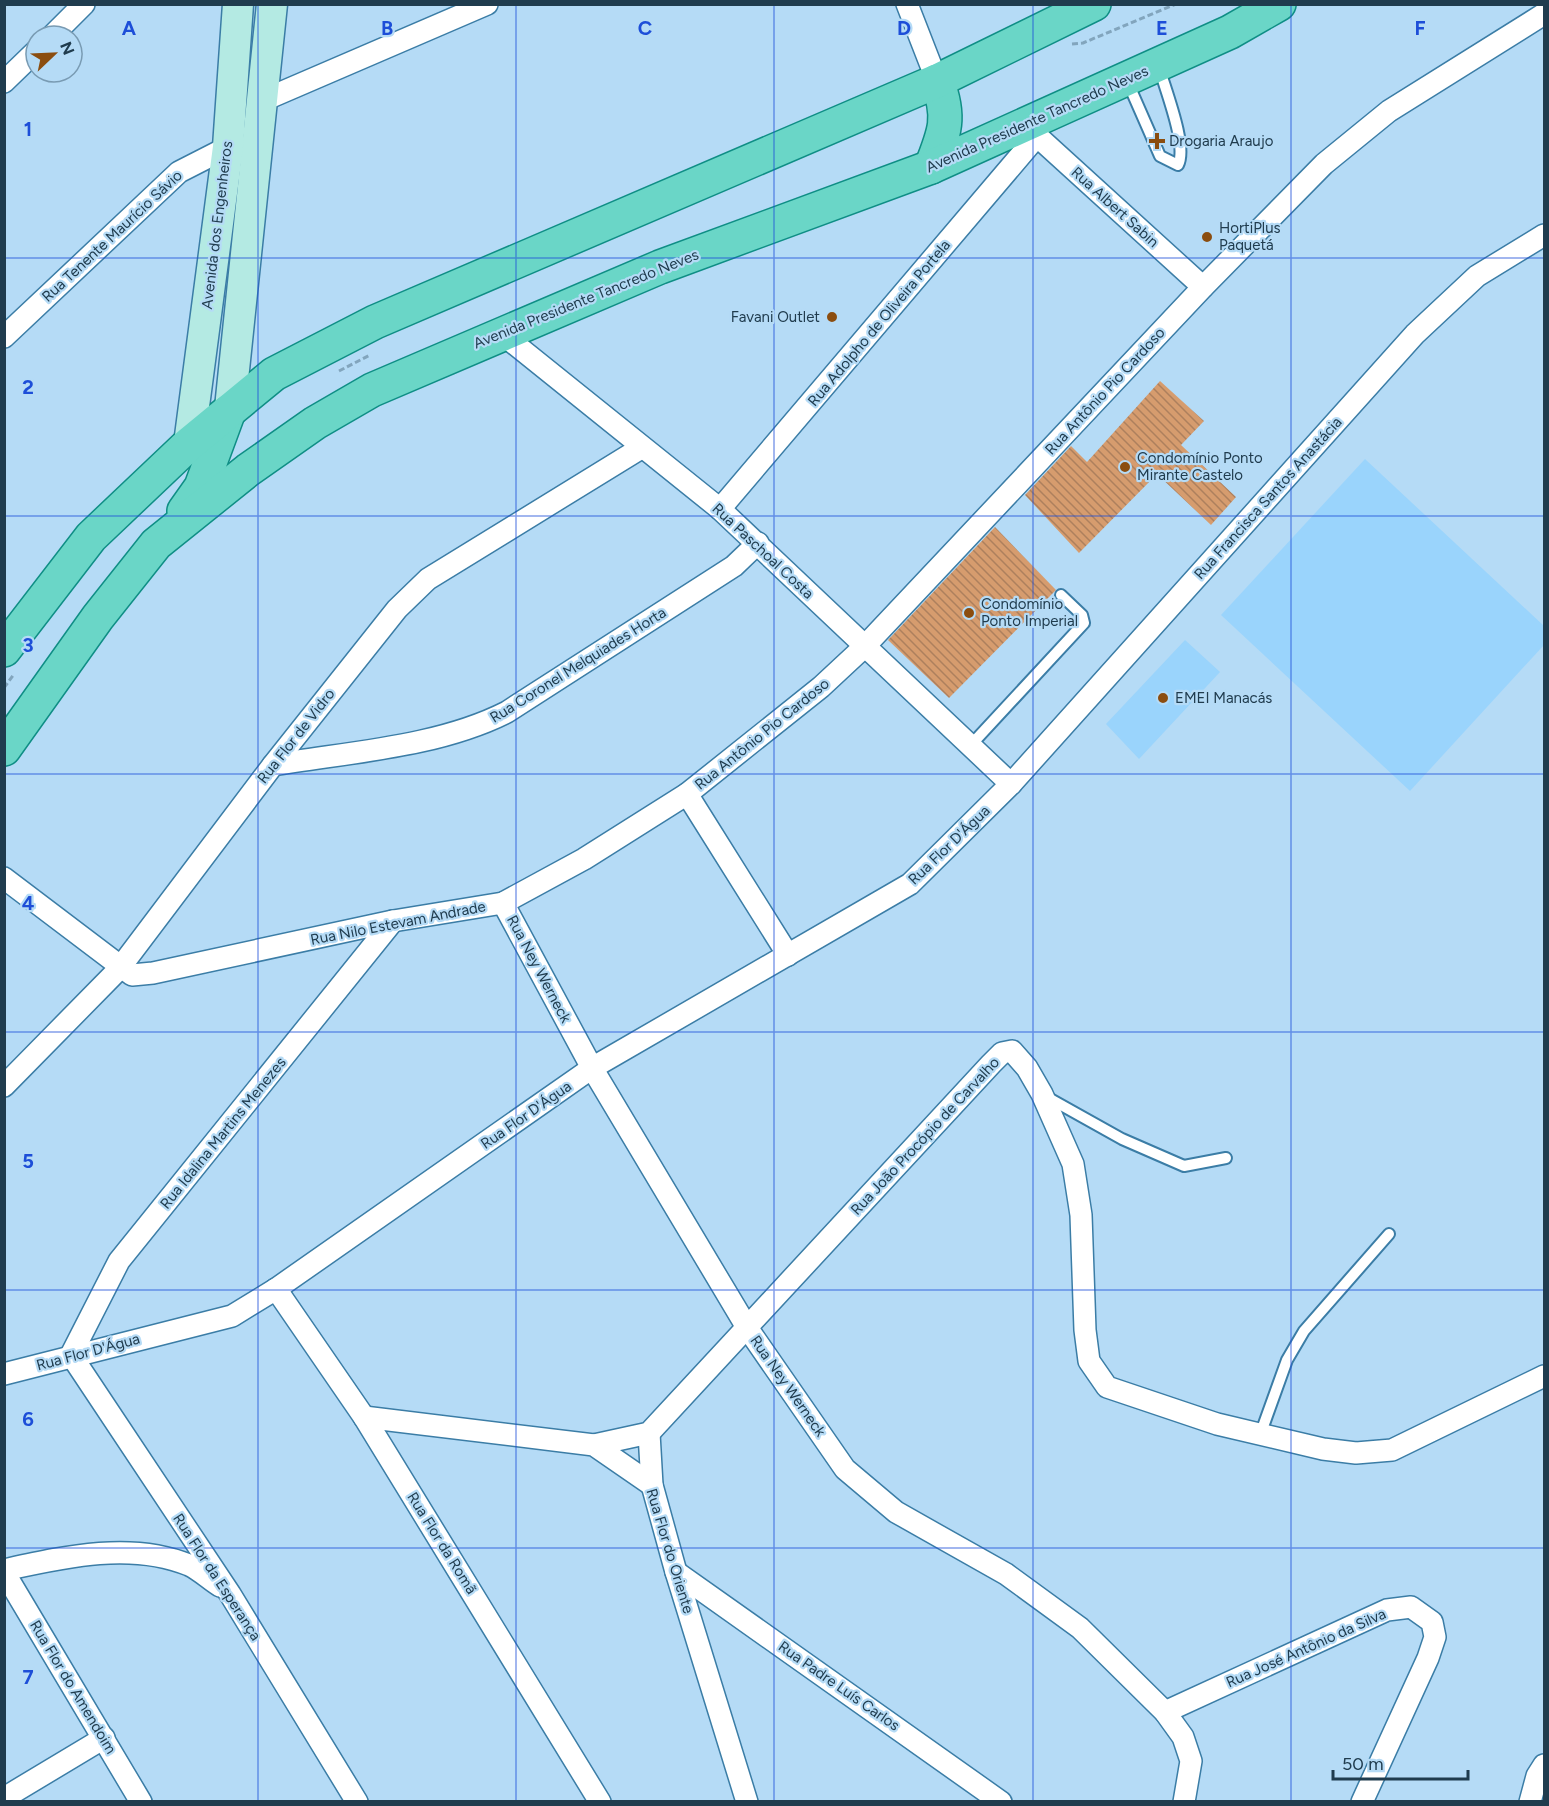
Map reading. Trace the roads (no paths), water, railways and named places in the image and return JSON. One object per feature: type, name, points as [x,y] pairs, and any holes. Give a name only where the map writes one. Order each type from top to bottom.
[{"type":"main road","points":[[4,650],[91,537],[189,444],[274,374],[375,322],[937,81],[1094,4]]},
{"type":"main road","name":"Avenida Presidente Tancredo Neves","points":[[4,749],[98,617],[156,544],[248,470],[315,423],[372,390],[660,267],[1034,130],[1126,80],[1230,32],[1279,4]]},
{"type":"main road","points":[[931,167],[946,130],[946,104],[937,81]]},
{"type":"main road","points":[[156,544],[201,487],[230,408]]},
{"type":"street","points":[[64,24],[84,4]]},
{"type":"street","name":"Avenida dos Engenheiros","points":[[189,444],[228,147],[238,4]]},
{"type":"street","points":[[230,408],[264,100],[272,4]]},
{"type":"street","points":[[264,100],[487,4]]},
{"type":"street","points":[[907,4],[937,81]]},
{"type":"street","name":"Rua Antônio Pio Cardoso","points":[[687,794],[822,687],[864,647],[1203,287],[1323,164],[1389,111],[1545,14]]},
{"type":"street","points":[[4,82],[24,63]]},
{"type":"street","name":"Rua Albert Sabin","points":[[1034,130],[1203,287]]},
{"type":"street","name":"Rua Adolpho de Oliveira Portela","points":[[720,509],[1034,130]]},
{"type":"street","name":"Rua Tenente Maurício Sávio","points":[[4,337],[179,172],[228,147]]},
{"type":"street","name":"Rua Francisca Santos Anastácia","points":[[1011,784],[1415,333],[1477,276],[1545,235]]},
{"type":"street","name":"Rua Paschoal Costa","points":[[501,333],[641,448],[720,509],[1011,784]]},
{"type":"street","name":"Rua Flor de Vidro","points":[[4,1086],[119,969],[273,765],[397,609],[428,579],[641,448]]},
{"type":"street","name":"Rua Coronel Melquiades Horta","points":[[273,765],[440,737],[477,728],[507,712],[734,566],[758,543]]},
{"type":"street","name":"Rua Flor D'Água","points":[[4,1374],[71,1355],[232,1316],[276,1289],[592,1068],[910,884],[1011,784]]},
{"type":"street","points":[[687,794],[788,955]]},
{"type":"street","name":"Rua Nilo Estevam Andrade","points":[[119,969],[132,975],[153,973],[393,921],[503,903],[584,859],[687,794]]},
{"type":"street","points":[[4,878],[119,969]]},
{"type":"street","name":"Rua Ney Werneck","points":[[503,903],[592,1068],[748,1329],[845,1469],[896,1512],[1006,1574],[1080,1628],[1165,1712],[1183,1737],[1191,1761],[1184,1802]]},
{"type":"street","name":"Rua Idalina Martins Menezes","points":[[71,1355],[119,1261],[393,921]]},
{"type":"street","name":"Rua João Procópio de Carvalho","points":[[748,1329],[1002,1053],[1012,1051],[1018,1055],[1042,1094],[1073,1164],[1079,1191],[1085,1330],[1089,1361],[1107,1387],[1217,1424],[1260,1435],[1356,1453],[1392,1450],[1545,1376]]},
{"type":"street","name":"Rua Flor da Romã","points":[[276,1289],[364,1416],[585,1792],[600,1802]]},
{"type":"street","points":[[594,1445],[649,1433],[748,1329]]},
{"type":"street","name":"Rua Flor da Esperança","points":[[71,1355],[230,1594],[357,1802]]},
{"type":"street","name":"Rua Flor do Oriente","points":[[364,1416],[594,1445],[652,1485],[676,1572],[747,1802]]},
{"type":"street","points":[[649,1433],[652,1485]]},
{"type":"street","points":[[4,1571],[63,1557],[118,1553],[162,1556],[191,1566],[230,1594]]},
{"type":"street","name":"Rua Flor do Amendoim","points":[[4,1571],[141,1802]]},
{"type":"street","name":"Rua Padre Luís Carlos","points":[[676,1572],[997,1800]]},
{"type":"street","name":"Rua José Antônio da Silva","points":[[1165,1712],[1387,1610],[1411,1607],[1432,1622],[1435,1637],[1428,1658],[1362,1802]]},
{"type":"street","points":[[4,1798],[104,1738]]},
{"type":"street","points":[[1530,1802],[1537,1776],[1545,1765]]},
{"type":"lane","points":[[1126,80],[1160,156],[1178,165],[1182,159],[1181,145],[1159,65]]},
{"type":"lane","points":[[970,746],[1084,623],[1082,615],[1061,595]]},
{"type":"lane","points":[[1042,1094],[1122,1139],[1184,1166],[1226,1158]]},
{"type":"lane","points":[[1260,1435],[1287,1360],[1304,1331],[1389,1234]]},
{"type":"place","name":"Drogaria Araujo","points":[[1157,141]]},
{"type":"place","name":"HortiPlus Paquetá","points":[[1207,237]]},
{"type":"place","name":"Favani Outlet","points":[[832,317]]},
{"type":"place","name":"Condomínio Ponto Mirante Castelo","points":[[1125,467]]},
{"type":"place","name":"Condomínio Ponto Imperial","points":[[969,613]]},
{"type":"place","name":"EMEI Manacás","points":[[1163,698]]}]
